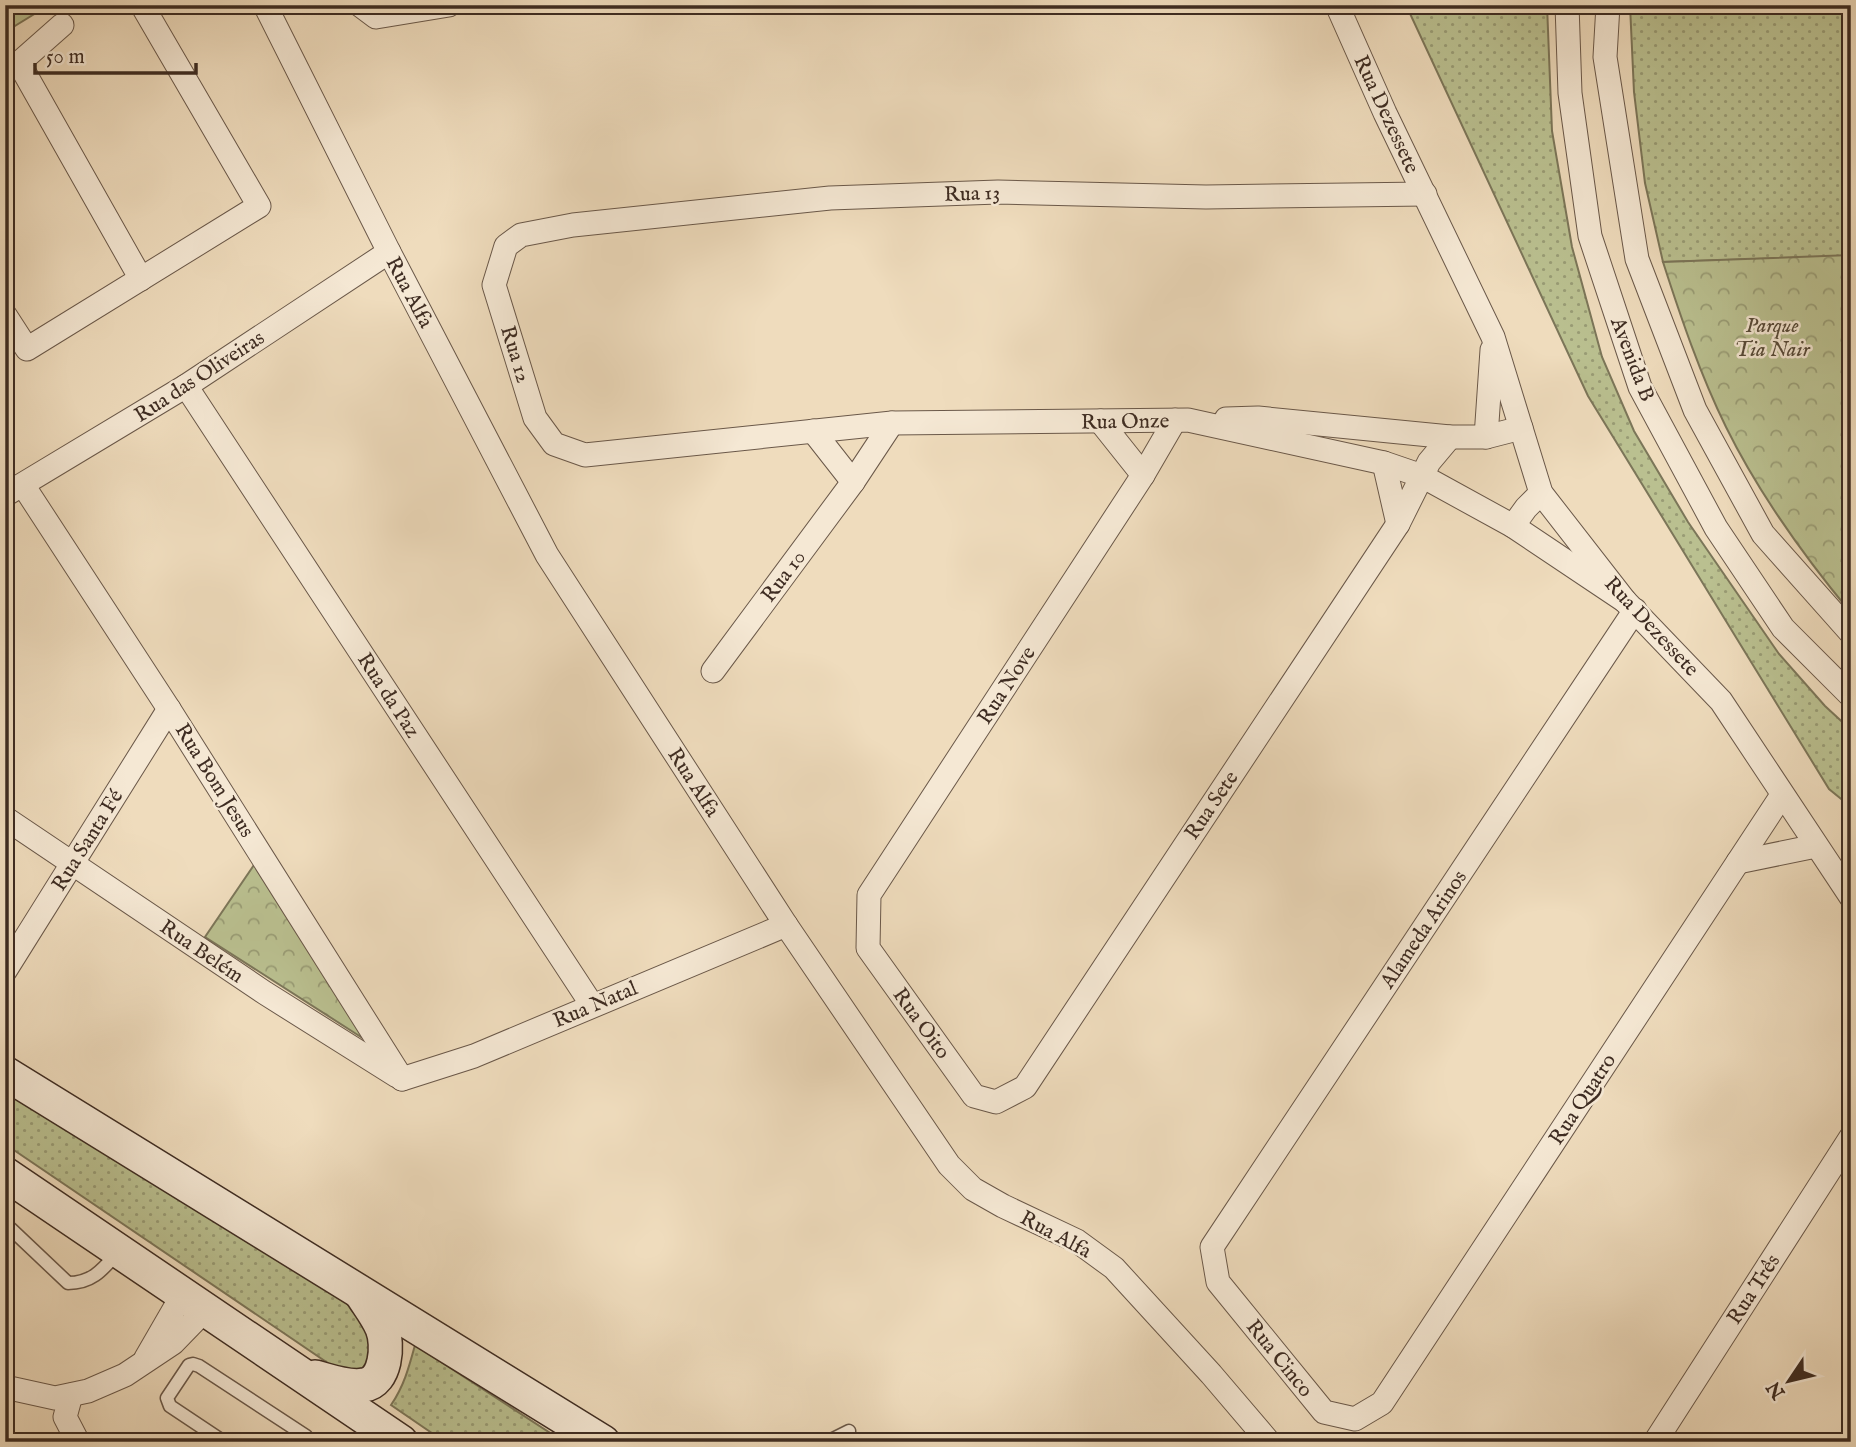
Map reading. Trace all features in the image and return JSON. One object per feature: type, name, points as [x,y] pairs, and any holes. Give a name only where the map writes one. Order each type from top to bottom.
[{"type":"main road","points":[[5,1073],[603,1442]]},
{"type":"main road","points":[[5,1174],[299,1372],[379,1436]]},
{"type":"main road","points":[[299,1372],[351,1385],[365,1385],[377,1377],[383,1360],[385,1338],[361,1293]]},
{"type":"street","points":[[5,315],[27,349],[259,206],[142,5]]},
{"type":"street","name":"Rua Alfa","points":[[265,5],[389,252],[547,555],[786,925],[949,1165],[973,1189],[1077,1241],[1114,1268],[1269,1442]]},
{"type":"street","points":[[360,5],[376,18],[449,5]]},
{"type":"street","name":"Rua Dezessete","points":[[1337,5],[1385,113],[1493,337],[1541,493],[1630,606],[1721,701],[1851,897]]},
{"type":"street","name":"Avenida B","points":[[1567,5],[1570,93],[1590,236],[1640,387],[1716,527],[1783,628],[1851,696]]},
{"type":"street","name":"Avenida B","points":[[1608,5],[1605,57],[1637,259],[1690,398],[1763,534],[1851,633]]},
{"type":"street","points":[[62,25],[19,62],[141,279]]},
{"type":"street","name":"Rua 13","points":[[521,235],[573,225],[830,198],[999,192],[1206,197],[1425,194]]},
{"type":"street","name":"Rua 12","points":[[521,235],[506,246],[494,285],[535,418],[554,444],[585,455]]},
{"type":"street","name":"Rua das Oliveiras","points":[[14,490],[186,386],[389,252]]},
{"type":"street","name":"Rua Dezessete","points":[[1486,437],[1493,337]]},
{"type":"street","name":"Rua da Paz","points":[[186,386],[592,1004]]},
{"type":"street","points":[[1182,420],[1258,418],[1450,437],[1486,437],[1521,428]]},
{"type":"street","name":"Rua Onze","points":[[585,455],[892,423],[1182,420],[1384,463],[1422,476],[1513,526],[1630,606]]},
{"type":"street","name":"Rua Nove","points":[[869,895],[1143,475],[1182,420]]},
{"type":"street","points":[[1100,421],[1143,475]]},
{"type":"street","name":"Rua 10","points":[[713,671],[853,482],[892,423]]},
{"type":"street","points":[[813,431],[853,482]]},
{"type":"street","name":"Rua Sete","points":[[1025,1087],[1398,524],[1422,476],[1450,437]]},
{"type":"street","points":[[1384,463],[1398,524]]},
{"type":"street","name":"Rua Bom Jesus","points":[[14,490],[169,709],[402,1079]]},
{"type":"street","points":[[1513,526],[1541,493]]},
{"type":"street","name":"Alameda Arinos","points":[[1212,1247],[1630,606]]},
{"type":"street","name":"Rua Santa Fé","points":[[5,971],[169,709]]},
{"type":"street","name":"Rua Quatro","points":[[1382,1403],[1782,795]]},
{"type":"street","name":"Rua Belém","points":[[5,818],[265,993],[402,1079]]},
{"type":"street","points":[[1738,862],[1816,846]]},
{"type":"street","name":"Rua Oito","points":[[869,895],[868,948],[974,1096],[996,1102],[1025,1087]]},
{"type":"street","name":"Rua Natal","points":[[402,1079],[474,1056],[592,1004],[786,925]]},
{"type":"street","name":"Rua Três","points":[[1655,1442],[1849,1142]]},
{"type":"street","name":"Rua Cinco","points":[[1212,1247],[1218,1282],[1324,1412],[1355,1419],[1382,1403]]},
{"type":"street","points":[[5,1387],[55,1398],[88,1391],[125,1375],[144,1362],[194,1302]]},
{"type":"street","points":[[71,1395],[65,1417],[78,1442]]},
{"type":"lane","points":[[5,1226],[68,1283],[82,1283],[97,1276],[119,1251]]},
{"type":"lane","points":[[224,1442],[167,1401],[189,1365],[199,1366],[306,1436],[309,1442]]},
{"type":"lane","points":[[827,1442],[849,1431]]},
{"type":"green space","points":[[5,5],[49,5],[5,32]]},
{"type":"green space","points":[[1406,5],[1547,5],[1552,131],[1572,247],[1602,357],[1634,431],[1688,522],[1779,654],[1825,706],[1851,730],[1851,807],[1829,789],[1588,396]]},
{"type":"green space","points":[[1630,5],[1851,5],[1851,256],[1663,262],[1645,183],[1634,92]]},
{"type":"green space","name":"Parque Tia Nair","points":[[1851,255],[1851,613],[1783,523],[1739,452],[1699,366],[1663,262]]},
{"type":"green space","points":[[256,862],[375,1046],[205,937]]},
{"type":"green space","points":[[13,1086],[367,1314],[374,1336],[368,1369],[350,1378],[5,1144],[5,1103]]},
{"type":"green space","points":[[415,1345],[564,1442],[445,1442],[391,1405],[403,1383]]}]
